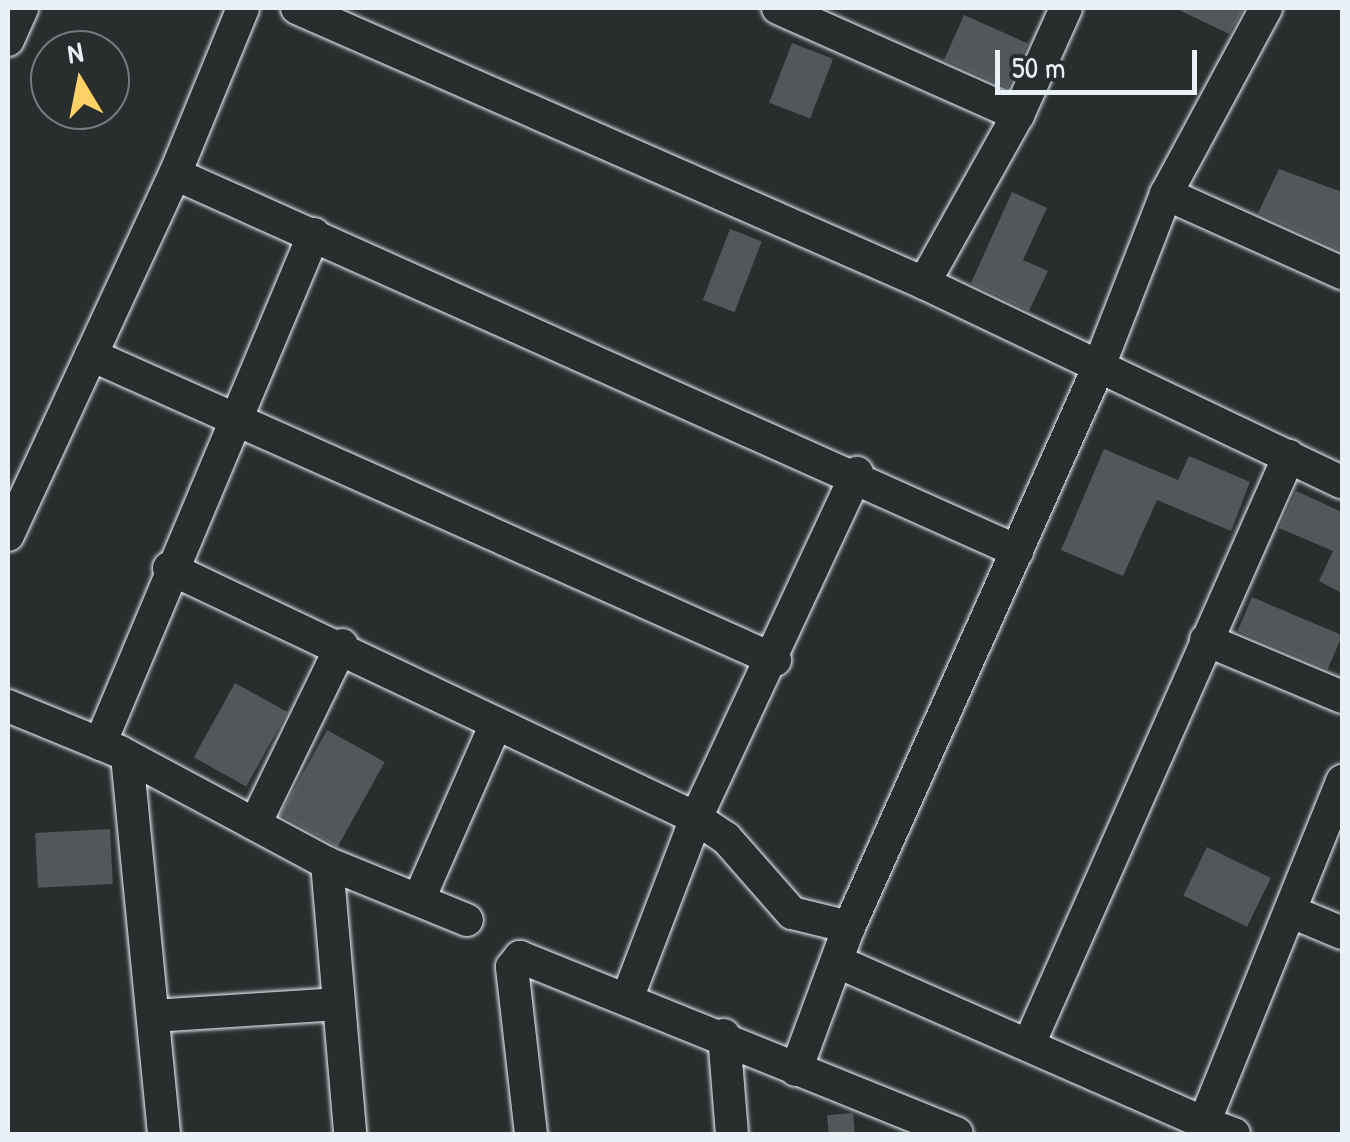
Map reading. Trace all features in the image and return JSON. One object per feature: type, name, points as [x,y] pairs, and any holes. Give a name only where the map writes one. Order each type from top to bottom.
[{"type":"street","points":[[8,40],[22,8]]},
{"type":"street","points":[[12,513],[91,356],[175,174],[243,8]]},
{"type":"street","points":[[296,8],[924,283],[1342,482]]},
{"type":"street","points":[[778,8],[838,21],[1018,115]]},
{"type":"street","points":[[924,283],[1018,115],[1066,8]]},
{"type":"street","points":[[796,1070],[848,927],[1099,366],[1166,194],[1266,8]]},
{"type":"street","points":[[175,174],[857,474],[1017,550]]},
{"type":"street","points":[[1166,194],[1342,273]]},
{"type":"street","points":[[164,1134],[153,1016],[114,750],[169,568],[237,420],[314,234]]},
{"type":"street","points":[[91,356],[775,660]]},
{"type":"street","points":[[1029,1044],[1288,456]]},
{"type":"street","points":[[627,999],[696,818],[775,660],[857,474]]},
{"type":"street","points":[[169,568],[342,645],[496,724],[696,818],[726,838],[792,913],[848,927]]},
{"type":"street","points":[[1206,640],[1342,697]]},
{"type":"street","points":[[255,824],[342,645]]},
{"type":"street","points":[[8,706],[114,750],[327,863],[466,920]]},
{"type":"street","points":[[419,898],[496,724]]},
{"type":"street","points":[[838,962],[1219,1129],[1342,780]]},
{"type":"street","points":[[327,863],[350,1134]]},
{"type":"street","points":[[1294,913],[1342,932]]},
{"type":"street","points":[[532,1134],[512,967],[520,957],[532,957],[627,999],[724,1035],[912,1126],[957,1134]]},
{"type":"street","points":[[153,1016],[339,1004]]},
{"type":"street","points":[[724,1035],[732,1134]]},
{"type":"building","points":[[1175,8],[1244,8],[1229,34]]},
{"type":"building","points":[[964,15],[1028,43],[1008,88],[944,60]]},
{"type":"building","points":[[792,43],[833,59],[810,119],[769,103]]},
{"type":"building","points":[[1279,169],[1342,192],[1342,251],[1258,213]]},
{"type":"building","points":[[1012,192],[1047,208],[1023,260],[1048,271],[1029,311],[971,283]]},
{"type":"building","points":[[730,229],[762,241],[735,312],[703,300]]},
{"type":"building","points":[[1104,449],[1178,480],[1189,456],[1250,482],[1231,531],[1157,500],[1123,576],[1061,550]]},
{"type":"building","points":[[1296,491],[1342,512],[1342,593],[1319,581],[1333,551],[1279,528]]},
{"type":"building","points":[[1252,597],[1342,635],[1328,669],[1238,631]]},
{"type":"building","points":[[235,683],[287,712],[246,786],[194,757]]},
{"type":"building","points":[[327,730],[385,762],[338,847],[280,815]]},
{"type":"building","points":[[110,829],[113,884],[38,888],[35,833]]},
{"type":"building","points":[[1207,847],[1271,878],[1247,927],[1183,896]]},
{"type":"building","points":[[853,1113],[855,1134],[829,1134],[827,1115]]}]
